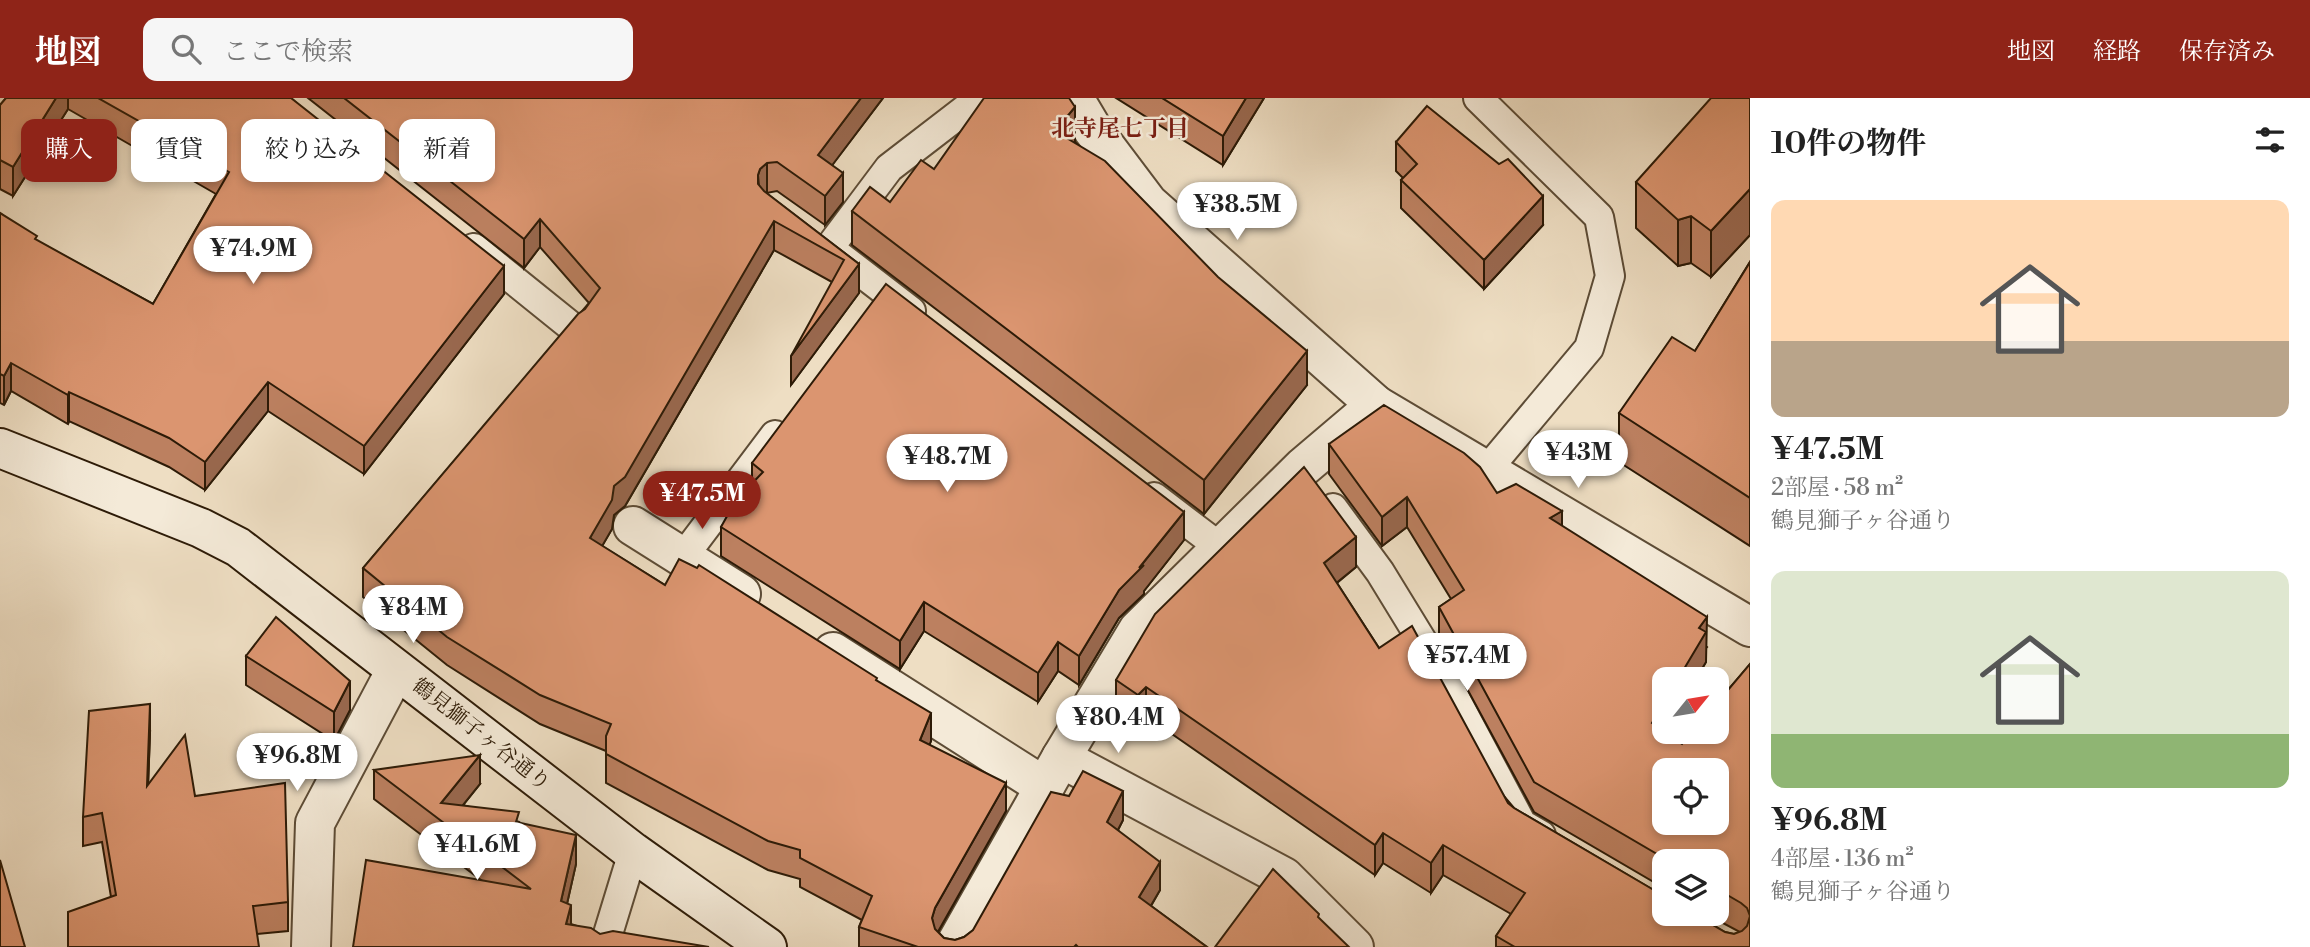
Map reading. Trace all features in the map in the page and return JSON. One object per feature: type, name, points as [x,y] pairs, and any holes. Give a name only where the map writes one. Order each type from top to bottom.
[{"type":"street","points":[[1074,98],[1093,130],[1148,203],[1376,405],[1750,627]]},
{"type":"street","points":[[954,947],[1053,772],[1138,630],[1303,467],[1376,405]]},
{"type":"street","name":"鶴見獅子ヶ谷通り","points":[[0,448],[201,528],[238,547],[632,852],[767,947]]},
{"type":"street","points":[[633,526],[765,609]]},
{"type":"street","points":[[800,632],[1053,772],[1284,877],[1354,947]]},
{"type":"street","points":[[312,947],[315,823],[396,670]]},
{"type":"lane","points":[[926,323],[874,300],[818,240],[889,168],[979,98]]},
{"type":"lane","points":[[1478,98],[1599,217],[1610,276],[1590,348],[1486,471]]},
{"type":"lane","points":[[451,230],[572,327]]},
{"type":"lane","points":[[683,557],[791,412]]},
{"type":"lane","points":[[1303,467],[1387,583],[1440,670],[1522,824],[1558,845]]},
{"type":"lane","points":[[1134,481],[1221,548]]},
{"type":"lane","points":[[604,947],[632,852]]},
{"type":"building","points":[[6,98],[56,98],[43,119],[21,119],[21,154],[13,167],[0,160],[0,105]]},
{"type":"building","points":[[98,98],[291,98],[318,119],[241,119],[241,182],[385,182],[385,172],[504,266],[364,446],[268,382],[205,462],[169,438],[69,392],[68,395],[11,363],[4,376],[0,374],[0,213],[37,236],[35,239],[153,304],[223,182],[227,182],[227,119],[135,119]]},
{"type":"building","points":[[344,98],[861,98],[818,155],[843,173],[825,196],[777,162],[767,163],[758,175],[758,184],[764,191],[859,264],[791,356],[844,260],[774,221],[625,477],[614,486],[612,500],[590,538],[665,585],[679,559],[697,568],[699,565],[931,713],[920,740],[1006,783],[935,908],[932,918],[935,929],[944,938],[955,940],[973,930],[1051,792],[1069,796],[1083,771],[1123,791],[1107,822],[1160,862],[1139,897],[1207,947],[918,947],[859,927],[872,896],[800,858],[800,850],[768,841],[606,754],[606,736],[611,724],[540,695],[447,637],[363,568],[585,309],[600,288],[540,219],[524,239],[451,182],[495,182],[495,119],[399,119],[399,141],[385,130],[385,119],[371,119]]},
{"type":"building","points":[[984,98],[1069,98],[1075,107],[1055,131],[1105,161],[1218,277],[1307,351],[1204,480],[852,211],[870,187],[890,202],[921,160],[934,169]]},
{"type":"building","points":[[1162,98],[1246,98],[1223,136]]},
{"type":"building","points":[[1711,98],[1750,98],[1750,189],[1711,231],[1691,216],[1678,220],[1636,182]]},
{"type":"building","points":[[1427,106],[1499,164],[1508,159],[1543,196],[1484,260],[1401,180],[1417,164],[1396,142]]},
{"type":"building","points":[[1750,262],[1750,498],[1619,413],[1672,337],[1695,351]]},
{"type":"building","points":[[886,284],[1184,512],[1139,568],[1144,565],[1119,590],[1079,656],[1058,642],[1038,673],[924,602],[900,641],[721,527],[736,500],[763,472],[752,463]]},
{"type":"building","points":[[1384,405],[1464,453],[1480,467],[1497,493],[1516,484],[1562,511],[1550,518],[1707,617],[1699,628],[1706,632],[1685,667],[1652,667],[1652,744],[1729,744],[1729,689],[1750,664],[1750,916],[1747,908],[1729,896],[1729,849],[1652,851],[1534,782],[1439,607],[1464,590],[1407,497],[1382,517],[1329,444]]},
{"type":"building","points":[[1304,467],[1356,537],[1324,563],[1379,648],[1412,626],[1508,803],[1652,889],[1652,926],[1715,926],[1734,934],[1742,931],[1750,916],[1750,947],[1515,947],[1496,936],[1525,893],[1443,845],[1431,863],[1383,833],[1375,845],[1146,687],[1138,695],[1116,680],[1155,614]]},
{"type":"building","points":[[276,617],[350,681],[334,712],[246,656]]},
{"type":"building","points":[[150,704],[147,786],[185,735],[195,796],[285,783],[288,902],[253,906],[259,947],[68,947],[68,912],[116,895],[102,813],[83,817],[89,711]]},
{"type":"building","points":[[480,755],[441,803],[519,812],[516,822],[576,835],[561,901],[571,905],[566,924],[591,928],[600,934],[613,931],[709,947],[353,947],[366,860],[531,889],[374,770]]},
{"type":"building","points":[[0,860],[25,947],[0,947]]},
{"type":"building","points":[[1273,869],[1319,914],[1318,917],[1349,947],[1215,947]]},
{"type":"district","name":"北寺尾七丁目","points":[[1120,129]]}]
